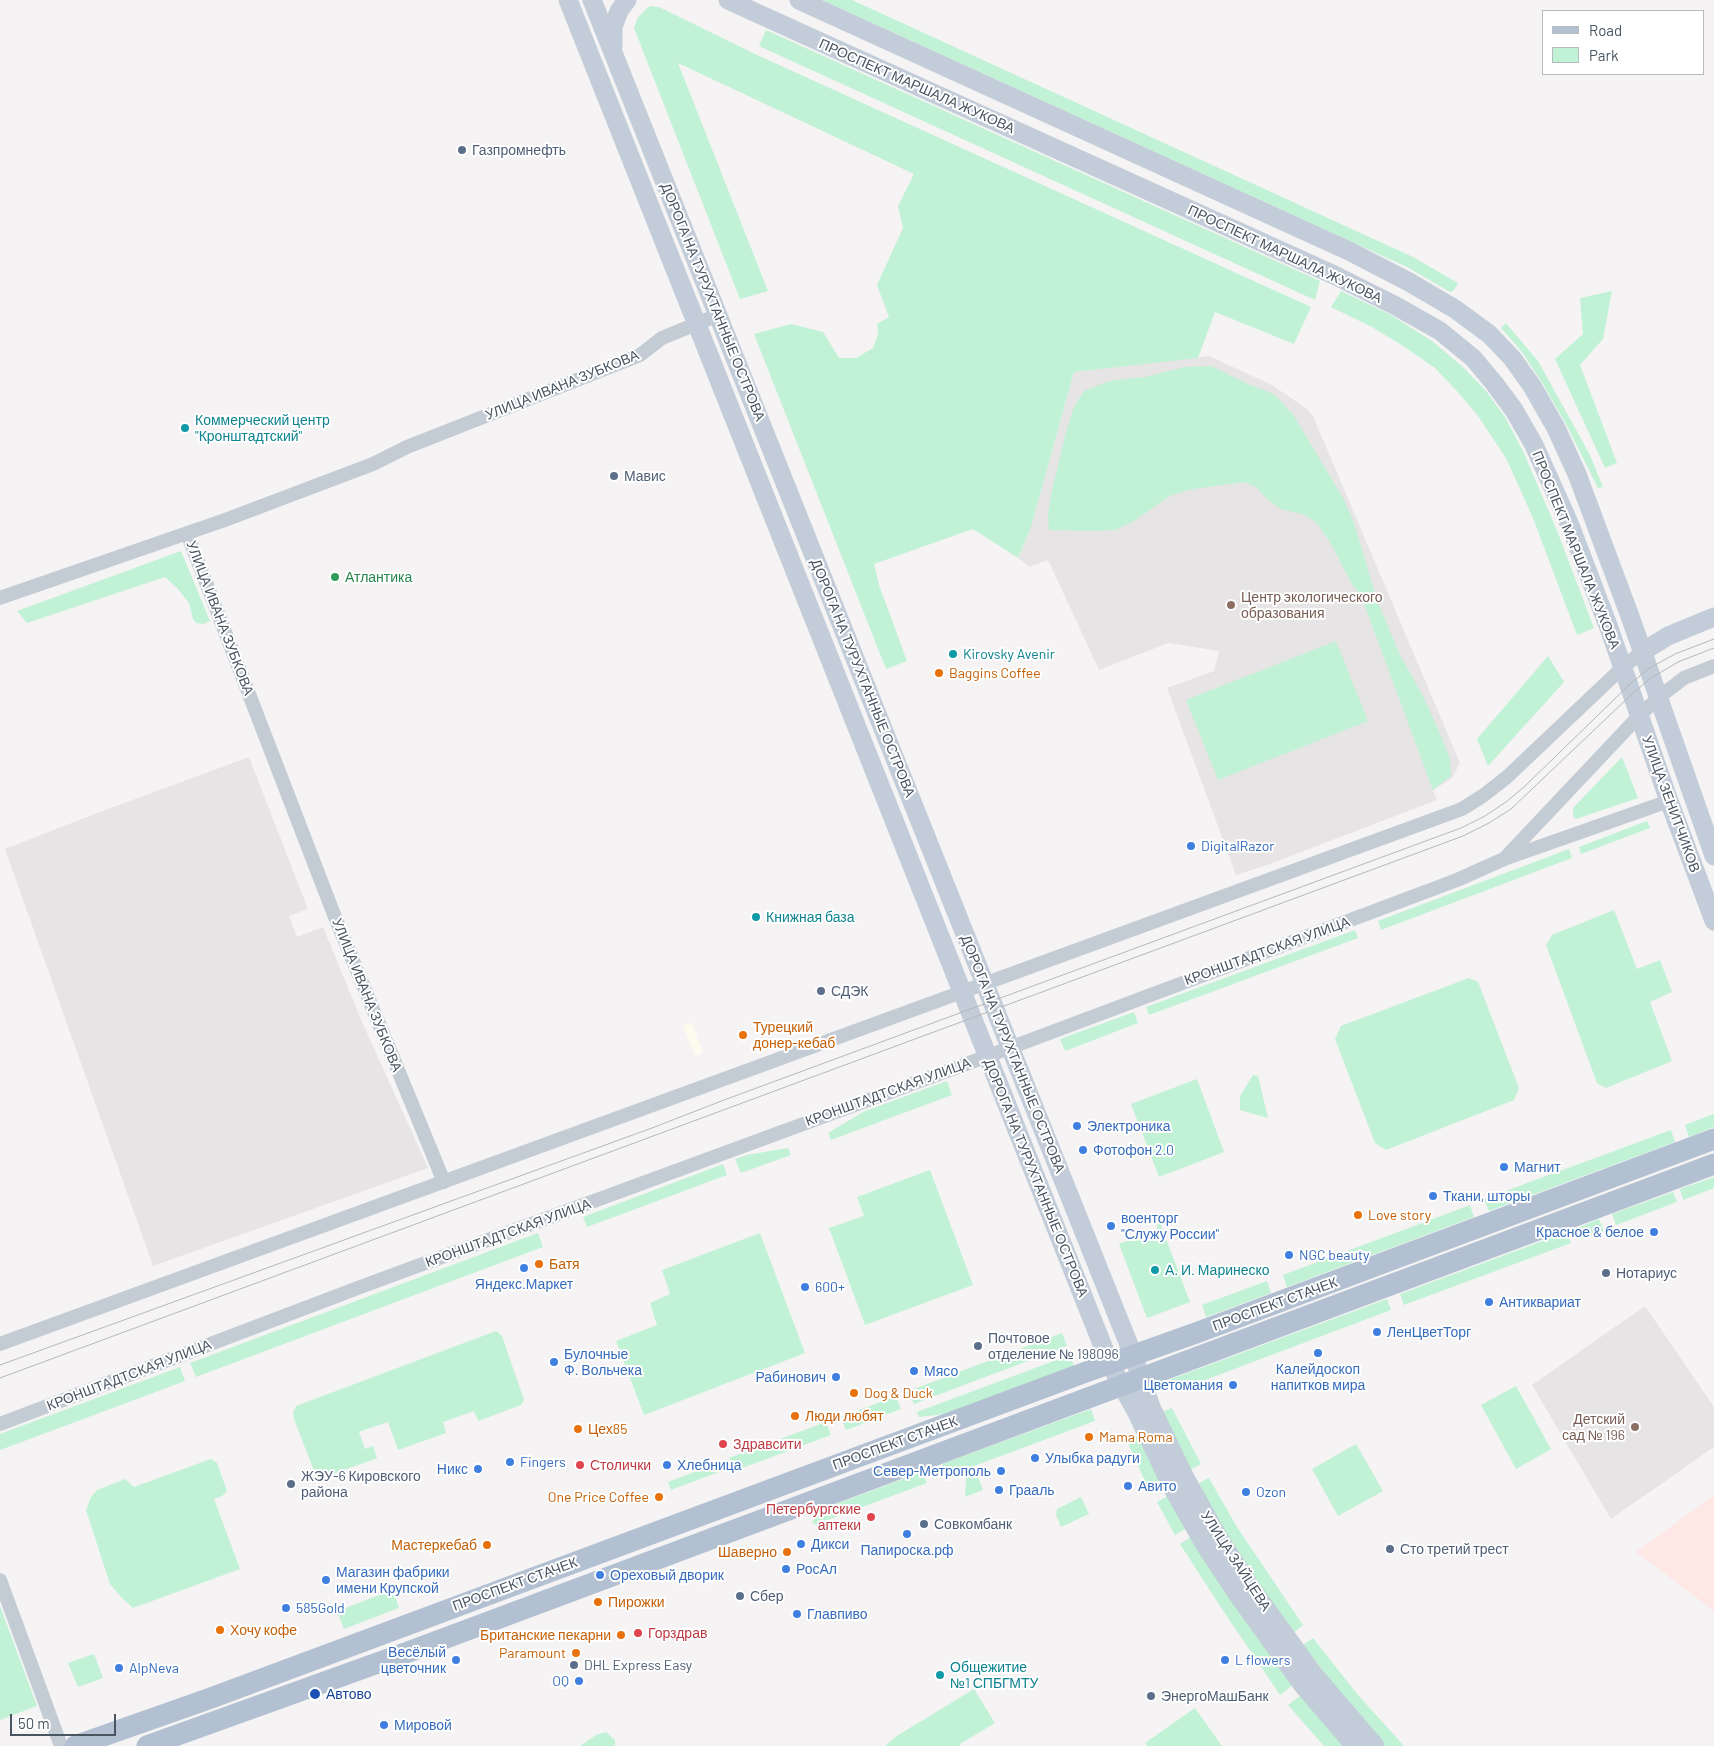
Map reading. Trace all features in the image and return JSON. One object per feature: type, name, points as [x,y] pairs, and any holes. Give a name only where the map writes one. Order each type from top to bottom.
[{"type":"main road","name":"ПРОСПЕКТ СТАЧЕК","points":[[75,1746],[220,1695],[1714,1139]]},
{"type":"main road","name":"ПРОСПЕКТ СТАЧЕК","points":[[147,1746],[411,1651],[1714,1164]]},
{"type":"street","name":"ДОРОГА НА ТУРУХТАННЫЕ ОСТРОВА","points":[[568,0],[1110,1364]]},
{"type":"street","name":"ДОРОГА НА ТУРУХТАННЫЕ ОСТРОВА","points":[[592,0],[1133,1355]]},
{"type":"street","points":[[612,51],[614,27],[619,11],[627,0]]},
{"type":"street","name":"ПРОСПЕКТ МАРШАЛА ЖУКОВА","points":[[728,0],[1334,275],[1396,306],[1440,331],[1473,358],[1494,382],[1514,410],[1534,445],[1569,523],[1623,667],[1639,716]]},
{"type":"street","name":"ПРОСПЕКТ МАРШАЛА ЖУКОВА","points":[[799,0],[1348,251],[1409,282],[1475,323],[1512,358],[1532,386],[1556,428],[1577,474],[1596,523],[1658,698]]},
{"type":"street","name":"УЛИЦА ИВАНА ЗУБКОВА","points":[[444,1182],[333,912],[187,533],[372,464],[407,447],[640,355],[662,338],[718,315]]},
{"type":"street","points":[[0,598],[187,533]]},
{"type":"street","points":[[0,1344],[1462,809],[1508,777],[1623,667],[1642,652],[1668,636],[1714,617]]},
{"type":"street","name":"КРОНШТАДТСКАЯ УЛИЦА","points":[[0,1424],[363,1286],[1010,1048],[1457,880],[1504,859],[1658,698],[1684,678],[1714,666]]},
{"type":"street","name":"УЛИЦА ЗЕНИТЧИКОВ","points":[[1658,698],[1714,856]]},
{"type":"street","name":"УЛИЦА ЗЕНИТЧИКОВ","points":[[1639,716],[1714,921]]},
{"type":"street","points":[[1504,859],[1669,801]]},
{"type":"street","name":"УЛИЦА ЗАЙЦЕВА","points":[[1133,1355],[1132,1382],[1137,1413],[1171,1485],[1205,1545],[1291,1669],[1355,1746]]},
{"type":"street","name":"УЛИЦА ЗАЙЦЕВА","points":[[1110,1364],[1132,1382],[1151,1407],[1185,1478],[1218,1537],[1251,1588],[1314,1675],[1375,1746]]},
{"type":"street","points":[[0,1580],[61,1746]]},
{"type":"shaded area","name":"Центр экологического образования","points":[[1209,356],[1272,385],[1307,409],[1313,416],[1460,763],[1452,778],[1433,790],[1437,800],[1236,875],[1167,688],[1214,671],[1219,651],[1168,643],[1099,670],[1048,560],[1029,567],[1018,558],[1031,527],[1074,372]]},
{"type":"shaded area","points":[[249,757],[308,909],[289,916],[297,937],[323,927],[363,1024],[428,1168],[153,1266],[5,849]]},
{"type":"shaded area","points":[[691,1022],[703,1053],[695,1056],[683,1025]]},
{"type":"shaded area","name":"Детский сад № 196","points":[[1645,1306],[1714,1407],[1714,1447],[1611,1519],[1532,1385]]},
{"type":"shaded area","points":[[1714,1495],[1714,1611],[1636,1552]]},
{"type":"green space","points":[[822,0],[852,0],[1413,257],[1458,283],[1454,290],[1450,292],[1407,267]]},
{"type":"green space","points":[[650,6],[659,7],[755,54],[1311,307],[1294,344],[1215,312],[1198,358],[1074,372],[1031,527],[1018,558],[973,529],[874,564],[879,585],[907,661],[886,669],[754,334],[791,324],[823,332],[839,358],[856,358],[873,348],[878,334],[877,324],[889,317],[877,285],[903,228],[898,206],[914,174],[678,63],[768,291],[740,299],[634,28],[637,19]]},
{"type":"green space","points":[[766,30],[1320,281],[1315,300],[759,46]]},
{"type":"green space","points":[[1341,291],[1391,315],[1432,341],[1464,368],[1486,391],[1505,417],[1523,451],[1556,528],[1594,628],[1577,635],[1533,518],[1506,458],[1478,416],[1435,368],[1372,327],[1331,307]]},
{"type":"green space","points":[[1612,291],[1603,339],[1580,365],[1617,463],[1605,468],[1555,359],[1583,334],[1580,298]]},
{"type":"green space","points":[[1506,323],[1538,361],[1590,455],[1603,487],[1598,488],[1566,424],[1541,381],[1522,352],[1501,328]]},
{"type":"green space","points":[[1211,366],[1250,385],[1274,394],[1294,416],[1343,498],[1354,523],[1377,600],[1400,655],[1424,698],[1450,758],[1451,776],[1433,790],[1361,596],[1352,584],[1331,544],[1317,523],[1305,515],[1281,509],[1268,500],[1256,487],[1244,482],[1187,490],[1170,496],[1134,521],[1115,530],[1049,530],[1048,513],[1066,432],[1074,407],[1084,391],[1109,381],[1145,377],[1185,367]]},
{"type":"green space","points":[[181,551],[210,621],[203,624],[196,623],[193,619],[189,603],[165,577],[27,623],[17,611]]},
{"type":"green space","points":[[1336,641],[1368,721],[1218,780],[1186,700]]},
{"type":"green space","points":[[1548,656],[1564,682],[1488,766],[1477,739]]},
{"type":"green space","points":[[1622,757],[1638,798],[1576,819],[1573,816],[1573,808]]},
{"type":"green space","points":[[1647,821],[1650,828],[1581,854],[1579,847]]},
{"type":"green space","points":[[1569,849],[1572,858],[1381,930],[1378,921]]},
{"type":"green space","points":[[1614,910],[1637,969],[1660,960],[1672,992],[1650,1002],[1672,1061],[1606,1088],[1597,1083],[1546,945],[1552,935]]},
{"type":"green space","points":[[1355,930],[1358,938],[1149,1015],[1146,1007]]},
{"type":"green space","points":[[1469,978],[1478,982],[1519,1088],[1514,1100],[1386,1150],[1375,1143],[1335,1039],[1341,1026]]},
{"type":"green space","points":[[1134,1012],[1138,1023],[1065,1051],[1060,1039]]},
{"type":"green space","points":[[1253,1075],[1258,1076],[1268,1118],[1240,1110],[1240,1096]]},
{"type":"green space","points":[[1197,1079],[1224,1152],[1159,1177],[1131,1104]]},
{"type":"green space","points":[[947,1081],[952,1095],[831,1140],[828,1133],[865,1111]]},
{"type":"green space","points":[[1714,1114],[1714,1127],[1689,1137],[1685,1125]]},
{"type":"green space","points":[[1671,1130],[1675,1142],[1489,1211],[1484,1199]]},
{"type":"green space","points":[[788,1148],[791,1155],[741,1173],[735,1159],[747,1155]]},
{"type":"green space","points":[[723,1164],[727,1175],[587,1227],[583,1217]]},
{"type":"green space","points":[[930,1170],[973,1285],[865,1325],[829,1228],[864,1216],[857,1197]]},
{"type":"green space","points":[[1714,1177],[1714,1188],[1683,1200],[1680,1189]]},
{"type":"green space","points":[[1673,1192],[1677,1202],[1616,1225],[1612,1214]]},
{"type":"green space","points":[[1470,1205],[1474,1217],[1287,1287],[1283,1275]]},
{"type":"green space","points":[[1599,1219],[1604,1231],[1581,1239],[1577,1228]]},
{"type":"green space","points":[[1160,1223],[1190,1302],[1147,1318],[1119,1244],[1157,1229],[1157,1224]]},
{"type":"green space","points":[[1567,1232],[1571,1243],[1404,1305],[1400,1294]]},
{"type":"green space","points":[[538,1233],[543,1247],[196,1377],[190,1363]]},
{"type":"green space","points":[[760,1233],[805,1353],[644,1415],[616,1341],[657,1325],[650,1303],[670,1294],[662,1270]]},
{"type":"green space","points":[[1267,1281],[1271,1293],[1206,1317],[1202,1305]]},
{"type":"green space","points":[[1387,1299],[1391,1310],[1176,1391],[1171,1379]]},
{"type":"green space","points":[[496,1331],[502,1336],[524,1400],[521,1405],[478,1421],[474,1411],[443,1422],[446,1433],[398,1450],[388,1422],[367,1429],[359,1432],[365,1449],[373,1446],[377,1458],[322,1478],[316,1476],[294,1419],[293,1412],[296,1406]]},
{"type":"green space","points":[[1062,1333],[1067,1346],[914,1404],[909,1391]]},
{"type":"green space","points":[[1070,1355],[1074,1366],[945,1414],[919,1417],[917,1412]]},
{"type":"green space","points":[[180,1367],[185,1381],[0,1450],[0,1434]]},
{"type":"green space","points":[[1516,1386],[1551,1449],[1516,1469],[1481,1405]]},
{"type":"green space","points":[[896,1396],[901,1409],[846,1430],[841,1417]]},
{"type":"green space","points":[[1172,1408],[1201,1464],[1190,1470],[1162,1412]]},
{"type":"green space","points":[[1091,1409],[1095,1421],[947,1476],[942,1464]]},
{"type":"green space","points":[[826,1422],[831,1435],[734,1471],[729,1458]]},
{"type":"green space","points":[[1139,1435],[1161,1483],[1149,1490],[1127,1441]]},
{"type":"green space","points":[[1356,1444],[1383,1491],[1338,1516],[1312,1469]]},
{"type":"green space","points":[[211,1459],[217,1463],[227,1491],[222,1496],[214,1499],[240,1569],[133,1608],[110,1584],[86,1510],[91,1497],[97,1490],[125,1479],[134,1487]]},
{"type":"green space","points":[[718,1463],[721,1471],[671,1490],[668,1482]]},
{"type":"green space","points":[[922,1472],[927,1483],[814,1525],[812,1521],[836,1504]]},
{"type":"green space","points":[[977,1474],[983,1490],[965,1497],[966,1478]]},
{"type":"green space","points":[[1209,1478],[1237,1527],[1303,1625],[1293,1633],[1257,1583],[1197,1484]]},
{"type":"green space","points":[[1168,1496],[1186,1529],[1175,1535],[1157,1502]]},
{"type":"green space","points":[[1081,1497],[1089,1514],[1061,1527],[1056,1515],[1057,1509]]},
{"type":"green space","points":[[1191,1537],[1293,1685],[1280,1695],[1180,1544]]},
{"type":"green space","points":[[393,1590],[399,1608],[344,1629],[337,1611]]},
{"type":"green space","points":[[0,1606],[37,1706],[0,1720]]},
{"type":"green space","points":[[1313,1638],[1358,1695],[1404,1746],[1385,1746],[1348,1703],[1303,1645]]},
{"type":"green space","points":[[94,1654],[103,1678],[78,1687],[68,1663]]},
{"type":"green space","points":[[974,1689],[995,1723],[960,1744],[961,1746],[885,1746],[895,1737]]},
{"type":"green space","points":[[1301,1695],[1344,1746],[1324,1746],[1288,1705]]},
{"type":"green space","points":[[1195,1708],[1222,1746],[1147,1746],[1145,1743]]},
{"type":"green space","points":[[606,1732],[615,1740],[615,1746],[580,1746],[596,1735]]},
{"type":"tram line","points":[[0,1365],[652,1128],[1461,828],[1485,816],[1524,787],[1629,685],[1648,669],[1675,654],[1714,639]]},
{"type":"tram line","points":[[0,1378],[1463,836],[1511,809],[1651,678],[1678,662],[1714,648]]},
{"type":"place","name":"Газпромнефть","points":[[462,150]]},
{"type":"place","name":"Коммерческий центр \"Кронштадтский\"","points":[[185,428]]},
{"type":"place","name":"Мавис","points":[[614,476]]},
{"type":"place","name":"Атлантика","points":[[335,577]]},
{"type":"place","name":"Центр экологического образования","points":[[1231,605]]},
{"type":"place","name":"Kirovsky Avenir","points":[[953,654]]},
{"type":"place","name":"Baggins Coffee","points":[[939,673]]},
{"type":"place","name":"DigitalRazor","points":[[1191,846]]},
{"type":"place","name":"Книжная база","points":[[756,917]]},
{"type":"place","name":"СДЭК","points":[[821,991]]},
{"type":"place","name":"Турецкий донер-кебаб","points":[[743,1035]]},
{"type":"place","name":"Электроника","points":[[1077,1126]]},
{"type":"place","name":"Фотофон 2.0","points":[[1083,1150]]},
{"type":"place","name":"Магнит","points":[[1504,1167]]},
{"type":"place","name":"Ткани, шторы","points":[[1433,1196]]},
{"type":"place","name":"Love story","points":[[1358,1215]]},
{"type":"place","name":"военторг \"Служу России\"","points":[[1111,1226]]},
{"type":"place","name":"Красное & белое","points":[[1654,1232]]},
{"type":"place","name":"NGC beauty","points":[[1289,1255]]},
{"type":"place","name":"Батя","points":[[539,1264]]},
{"type":"place","name":"Яндекс.Маркет","points":[[524,1268]]},
{"type":"place","name":"А. И. Маринеско","points":[[1155,1270]]},
{"type":"place","name":"Нотариус","points":[[1606,1273]]},
{"type":"place","name":"600+","points":[[805,1287]]},
{"type":"place","name":"Антиквариат","points":[[1489,1302]]},
{"type":"place","name":"ЛенЦветТорг","points":[[1377,1332]]},
{"type":"place","name":"Почтовое отделение № 198096","points":[[978,1346]]},
{"type":"place","name":"Калейдоскоп напитков мира","points":[[1318,1353]]},
{"type":"place","name":"Булочные Ф. Вольчека","points":[[554,1362]]},
{"type":"place","name":"Мясо","points":[[914,1371]]},
{"type":"place","name":"Рабинович","points":[[836,1377]]},
{"type":"place","name":"Цветомания","points":[[1233,1385]]},
{"type":"place","name":"Dog & Duck","points":[[854,1393]]},
{"type":"place","name":"Люди любят","points":[[795,1416]]},
{"type":"place","name":"Детский сад № 196","points":[[1635,1427]]},
{"type":"place","name":"Цех85","points":[[578,1429]]},
{"type":"place","name":"Mama Roma","points":[[1089,1437]]},
{"type":"place","name":"Здравсити","points":[[723,1444]]},
{"type":"place","name":"Улыбка радуги","points":[[1035,1458]]},
{"type":"place","name":"Fingers","points":[[510,1462]]},
{"type":"place","name":"Столички","points":[[580,1465]]},
{"type":"place","name":"Хлебница","points":[[667,1465]]},
{"type":"place","name":"Никс","points":[[478,1469]]},
{"type":"place","name":"Север-Метрополь","points":[[1001,1471]]},
{"type":"place","name":"ЖЭУ-6 Кировского района","points":[[291,1484]]},
{"type":"place","name":"Авито","points":[[1128,1486]]},
{"type":"place","name":"Грааль","points":[[999,1490]]},
{"type":"place","name":"Ozon","points":[[1246,1492]]},
{"type":"place","name":"One Price Coffee","points":[[659,1497]]},
{"type":"place","name":"Петербургские аптеки","points":[[871,1517]]},
{"type":"place","name":"Совкомбанк","points":[[924,1524]]},
{"type":"place","name":"Папироска.рф","points":[[907,1534]]},
{"type":"place","name":"Дикси","points":[[801,1544]]},
{"type":"place","name":"Мастеркебаб","points":[[487,1545]]},
{"type":"place","name":"Сто третий трест","points":[[1390,1549]]},
{"type":"place","name":"Шаверно","points":[[787,1552]]},
{"type":"place","name":"РосАл","points":[[786,1569]]},
{"type":"place","name":"Ореховый дворик","points":[[600,1575]]},
{"type":"place","name":"Магазин фабрики имени Крупской","points":[[326,1580]]},
{"type":"place","name":"Сбер","points":[[740,1596]]},
{"type":"place","name":"Пирожки","points":[[598,1602]]},
{"type":"place","name":"585Gold","points":[[286,1608]]},
{"type":"place","name":"Главпиво","points":[[797,1614]]},
{"type":"place","name":"Хочу кофе","points":[[220,1630]]},
{"type":"place","name":"Горздрав","points":[[638,1633]]},
{"type":"place","name":"Британские пекарни","points":[[621,1635]]},
{"type":"place","name":"Paramount","points":[[576,1653]]},
{"type":"place","name":"Весёлый цветочник","points":[[456,1660]]},
{"type":"place","name":"L flowers","points":[[1225,1660]]},
{"type":"place","name":"DHL Express Easy","points":[[574,1665]]},
{"type":"place","name":"AlpNeva","points":[[119,1668]]},
{"type":"place","name":"Общежитие №1 СПБГМТУ","points":[[940,1675]]},
{"type":"place","name":"OQ","points":[[579,1681]]},
{"type":"place","name":"Автово","points":[[315,1694]]},
{"type":"place","name":"ЭнергоМашБанк","points":[[1151,1696]]},
{"type":"place","name":"Мировой","points":[[384,1725]]}]
